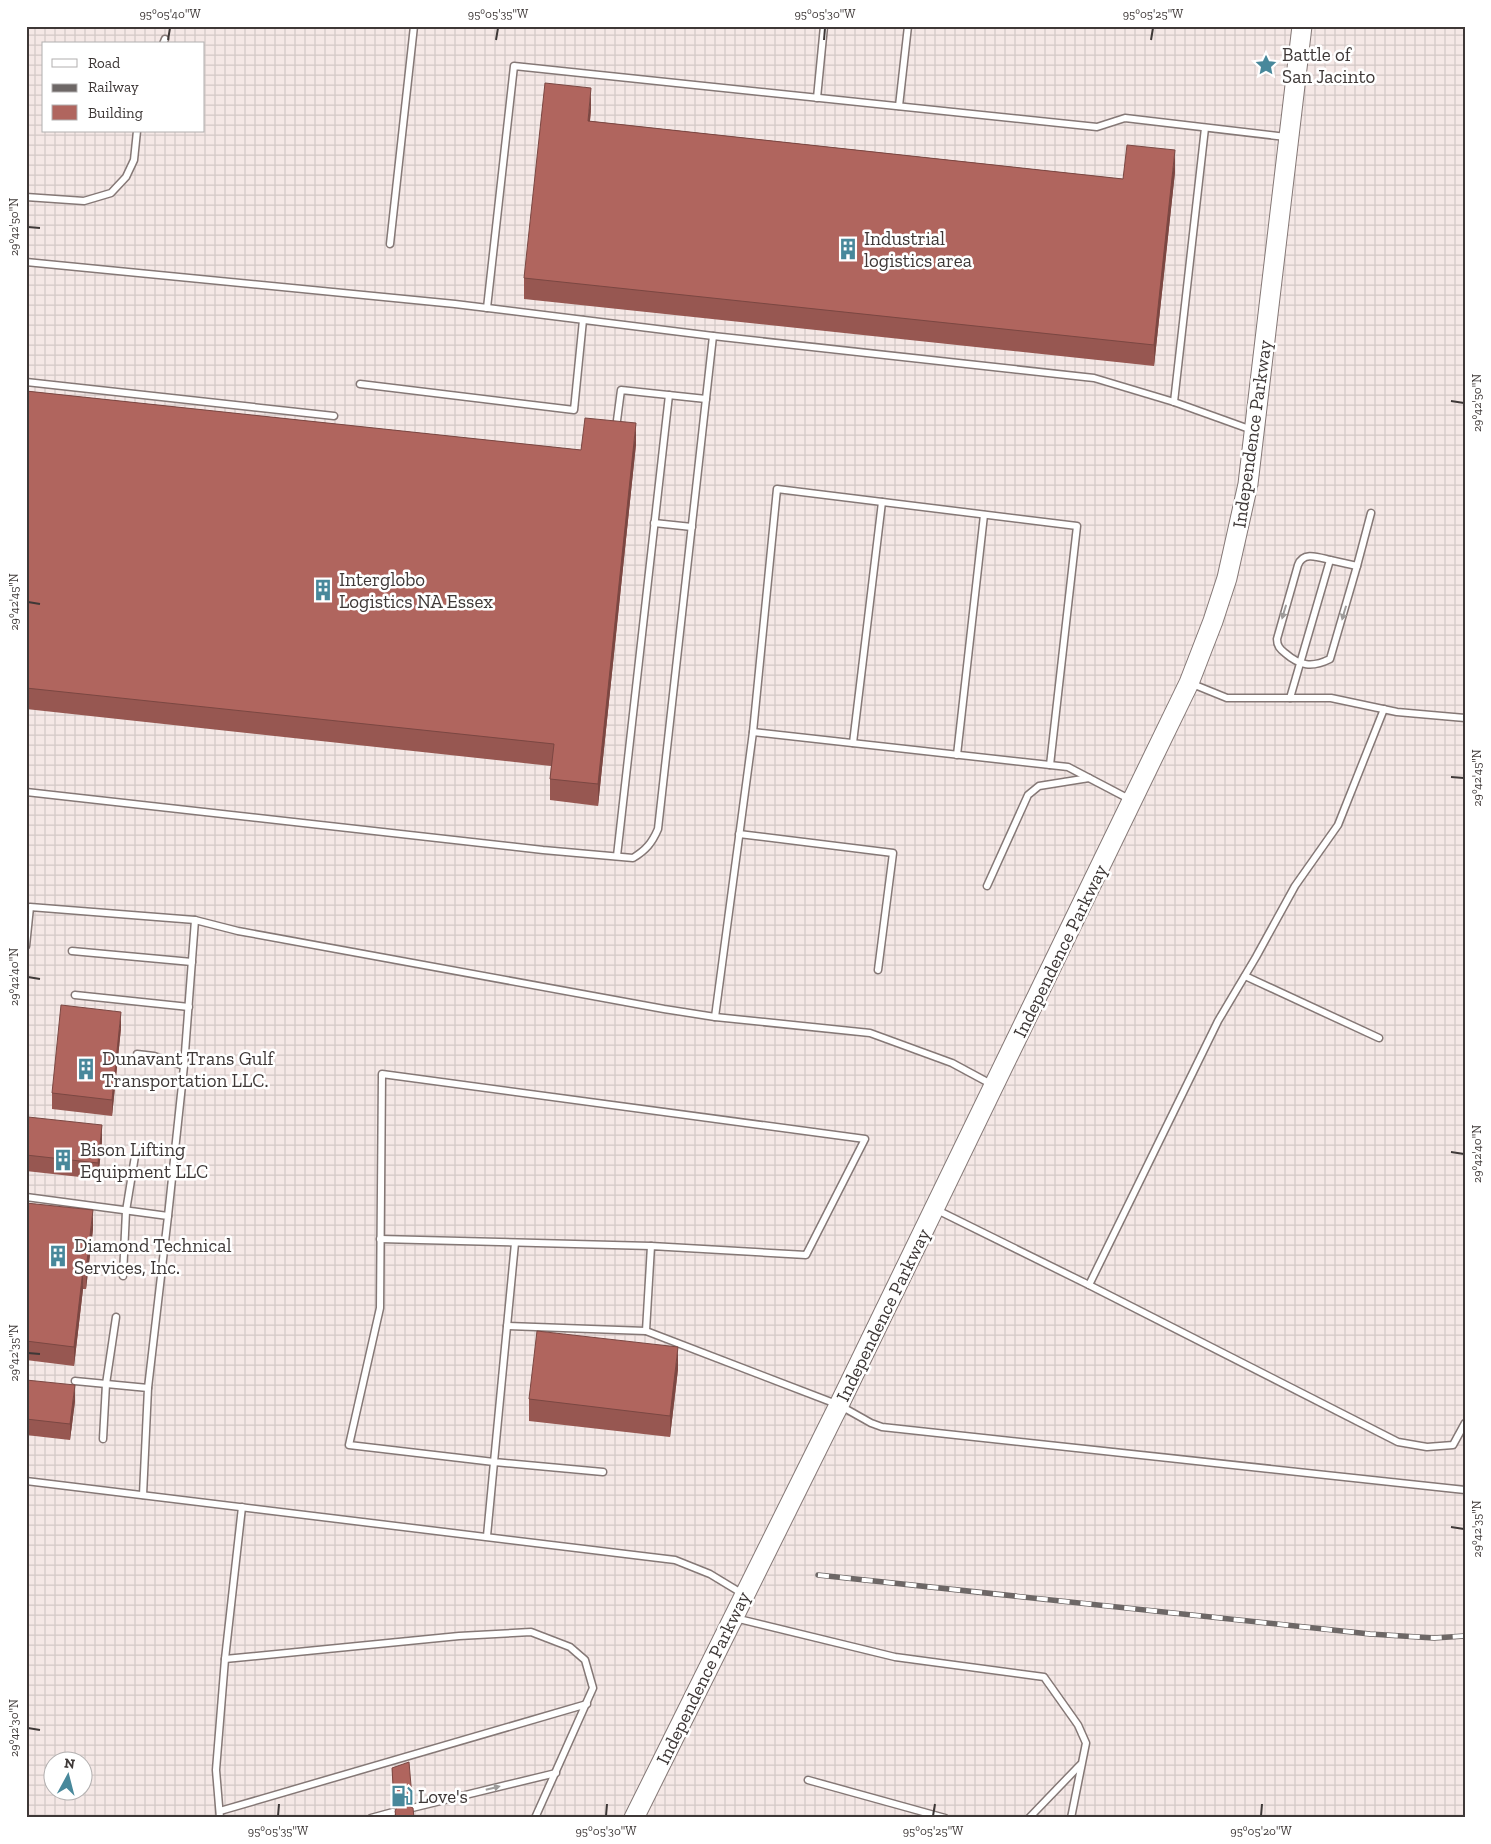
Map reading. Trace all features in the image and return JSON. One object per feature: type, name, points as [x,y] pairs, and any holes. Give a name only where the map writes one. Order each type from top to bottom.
[{"type":"main road","name":"Independence Parkway","points":[[634,1818],[995,1086],[1189,683],[1213,621],[1236,543],[1256,431],[1302,26]]},
{"type":"lane","points":[[390,244],[414,26]]},
{"type":"lane","points":[[817,98],[824,26]]},
{"type":"lane","points":[[899,106],[908,26]]},
{"type":"lane","points":[[487,308],[514,66],[1097,127],[1125,118],[1289,138]]},
{"type":"lane","points":[[1174,402],[1205,128]]},
{"type":"lane","points":[[26,197],[84,201],[111,193],[126,177],[134,160],[137,132]]},
{"type":"lane","points":[[26,262],[487,308],[713,336],[1094,378],[1174,402],[1256,431]]},
{"type":"lane","points":[[360,384],[574,410],[583,320]]},
{"type":"lane","points":[[26,792],[543,850],[633,858],[644,852],[652,843],[658,829],[713,336]]},
{"type":"lane","points":[[26,382],[334,416]]},
{"type":"lane","points":[[616,433],[621,390],[706,399]]},
{"type":"lane","points":[[617,856],[669,395]]},
{"type":"lane","points":[[715,1017],[753,732],[778,489],[1078,526],[1050,765]]},
{"type":"lane","points":[[853,743],[882,502]]},
{"type":"lane","points":[[1357,566],[1308,556],[1304,556],[1299,560],[1277,640],[1281,650],[1300,664],[1317,663],[1330,659],[1357,566],[1371,513]]},
{"type":"lane","points":[[957,755],[984,515]]},
{"type":"lane","points":[[654,523],[692,527]]},
{"type":"lane","points":[[1290,698],[1330,560]]},
{"type":"lane","points":[[1189,683],[1227,698],[1332,698],[1397,712],[1465,718]]},
{"type":"lane","points":[[1090,1285],[1218,1021],[1295,886],[1338,825],[1384,709]]},
{"type":"lane","points":[[753,732],[1068,767],[1132,801]]},
{"type":"lane","points":[[987,886],[1028,795],[1040,786],[1088,778]]},
{"type":"lane","points":[[739,834],[893,853],[878,970]]},
{"type":"lane","points":[[26,946],[30,907],[195,920],[238,931],[664,1009],[715,1017],[870,1033],[952,1063],[995,1086]]},
{"type":"lane","points":[[143,1495],[148,1388],[184,1066],[195,920]]},
{"type":"lane","points":[[72,951],[192,962]]},
{"type":"lane","points":[[1245,976],[1379,1038]]},
{"type":"lane","points":[[75,995],[188,1007]]},
{"type":"lane","points":[[136,1054],[154,1056],[184,1066]]},
{"type":"lane","points":[[380,1239],[651,1246],[806,1255],[865,1139],[382,1074],[380,1239],[380,1308],[349,1445],[494,1462],[603,1472]]},
{"type":"lane","points":[[122,1276],[126,1211],[134,1156]]},
{"type":"lane","points":[[26,1196],[168,1216]]},
{"type":"lane","points":[[934,1209],[1090,1285],[1398,1442],[1427,1447],[1453,1445],[1465,1422]]},
{"type":"lane","points":[[487,1536],[515,1243]]},
{"type":"lane","points":[[646,1331],[651,1246]]},
{"type":"lane","points":[[103,1439],[106,1384],[116,1318]]},
{"type":"lane","points":[[507,1326],[646,1331],[839,1405],[882,1427],[1465,1490]]},
{"type":"lane","points":[[75,1381],[148,1388]]},
{"type":"lane","points":[[26,1481],[675,1560],[710,1574],[744,1595]]},
{"type":"lane","points":[[242,1507],[225,1659],[216,1770],[220,1814],[587,1704]]},
{"type":"lane","points":[[734,1617],[895,1657],[1044,1677],[1078,1725],[1086,1743],[1071,1818]]},
{"type":"lane","points":[[225,1659],[459,1636],[531,1632],[570,1647],[585,1660],[593,1688],[536,1818]]},
{"type":"lane","points":[[1029,1818],[1081,1764]]},
{"type":"lane","points":[[412,1808],[556,1773]]},
{"type":"lane","points":[[808,1780],[945,1818]]},
{"type":"lane","points":[[371,1818],[392,1812]]},
{"type":"shaded area","points":[[26,26],[1465,26],[1465,1818],[26,1818]]},
{"type":"building","name":"Industrial logistics area","points":[[545,83],[591,88],[588,121],[1123,179],[1127,145],[1175,150],[1154,345],[524,278]]},
{"type":"building","name":"Interglobo Logistics NA Essex","points":[[26,391],[581,450],[585,418],[636,423],[598,784],[550,779],[554,744],[26,688]]},
{"type":"building","name":"Dunavant Trans Gulf Transportation LLC.","points":[[61,1005],[121,1012],[112,1100],[52,1093]]},
{"type":"building","points":[[28,1117],[102,1125],[98,1163],[26,1155]]},
{"type":"building","points":[[26,1203],[93,1210],[86,1270],[83,1270],[74,1347],[26,1341]]},
{"type":"building","points":[[537,1331],[678,1347],[670,1416],[529,1399]]},
{"type":"building","points":[[26,1380],[75,1385],[70,1424],[26,1419]]},
{"type":"building","name":"Love's","points":[[409,1762],[412,1797],[408,1799],[407,1803],[413,1808],[414,1818],[396,1818],[395,1811],[398,1806],[394,1802],[392,1768]]},
{"type":"railway","points":[[818,1575],[1370,1634],[1434,1638],[1465,1636]]},
{"type":"place","name":"Battle of San Jacinto","points":[[1266,65]]},
{"type":"place","name":"Industrial logistics area","points":[[848,249]]},
{"type":"place","name":"Interglobo Logistics NA Essex","points":[[323,590]]},
{"type":"place","name":"Dunavant Trans Gulf Transportation LLC.","points":[[86,1069]]},
{"type":"place","name":"Bison Lifting Equipment LLC","points":[[63,1160]]},
{"type":"place","name":"Diamond Technical Services, Inc.","points":[[58,1256]]},
{"type":"place","name":"Love's","points":[[402,1796]]}]
